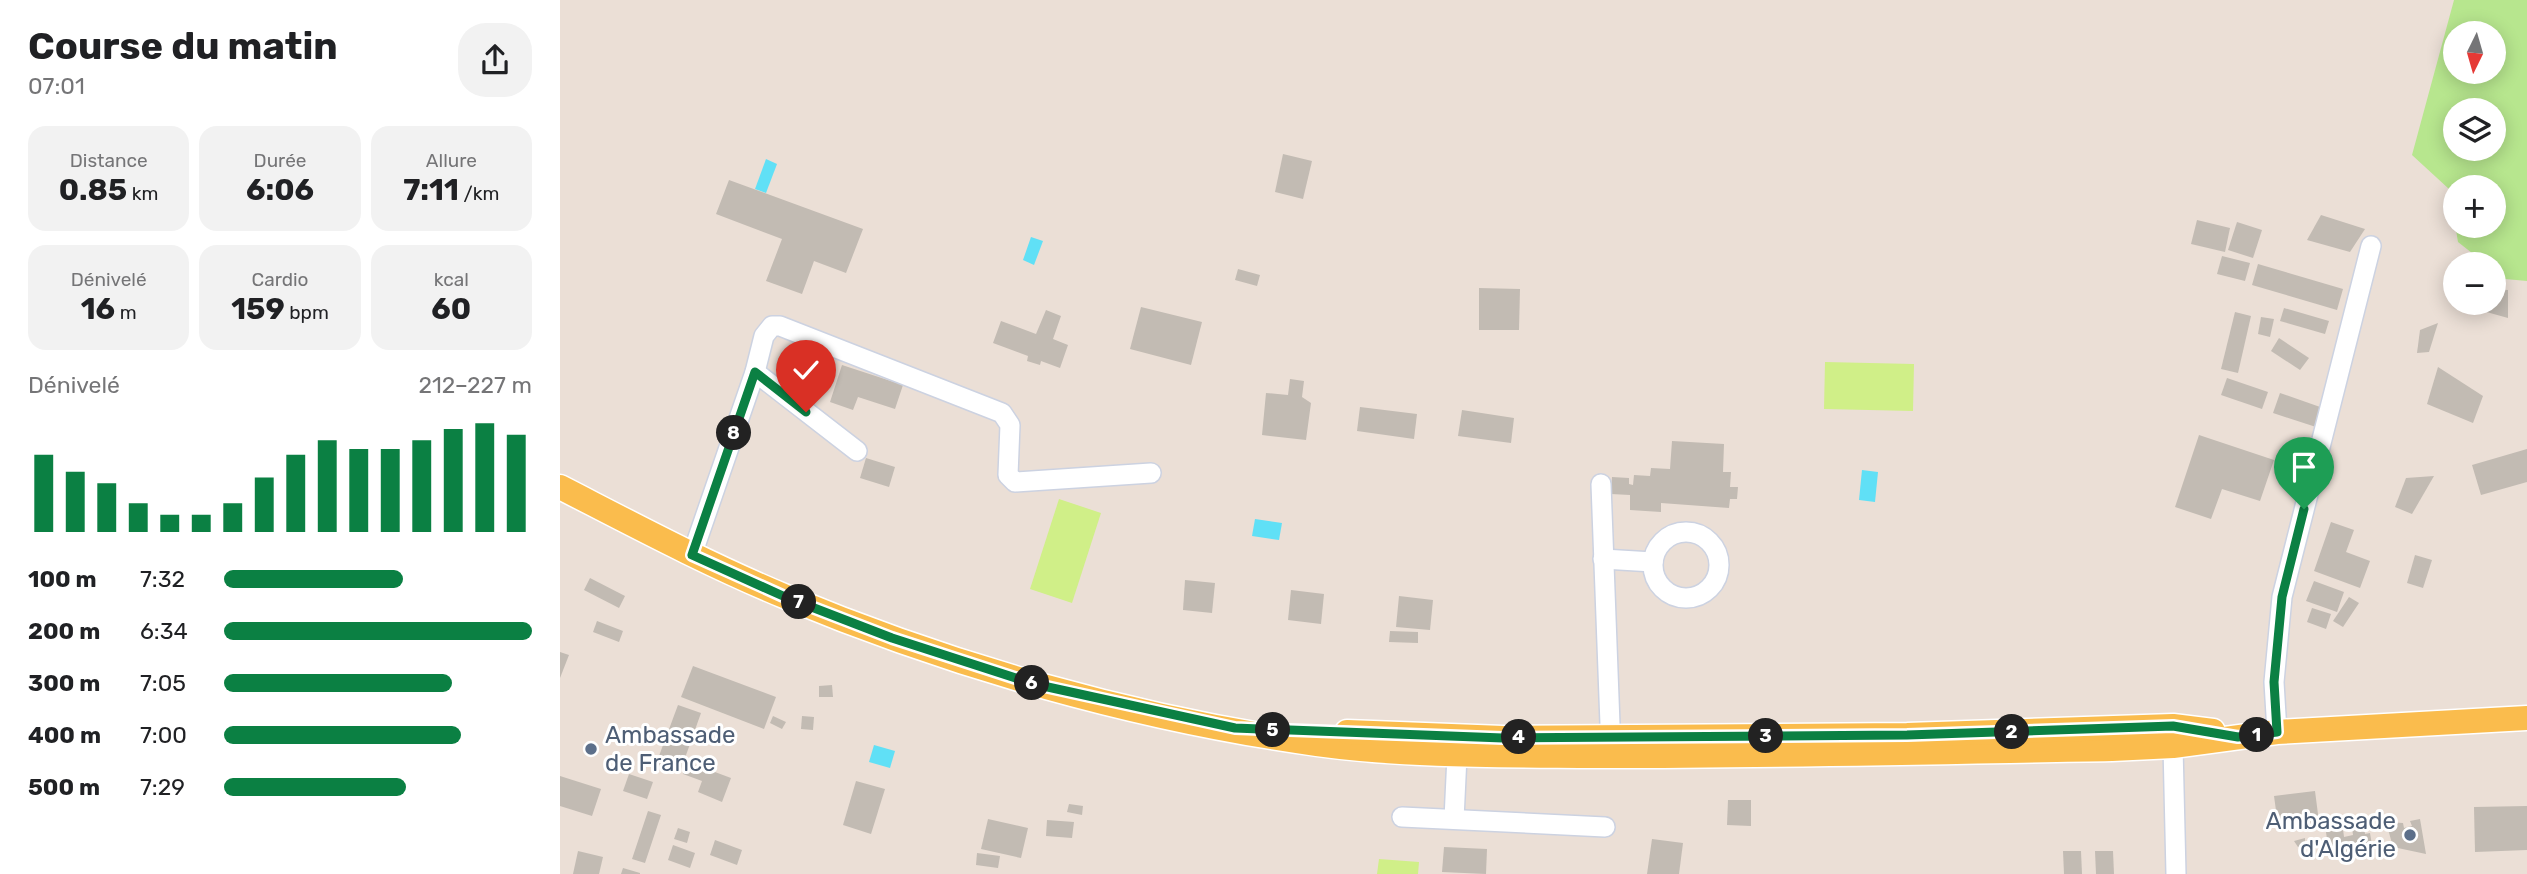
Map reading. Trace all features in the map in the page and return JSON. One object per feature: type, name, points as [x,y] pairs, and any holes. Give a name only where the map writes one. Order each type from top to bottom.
[{"type":"main road","points":[[560,487],[692,555],[783,596],[892,638],[1034,684],[1315,744],[1457,756],[1611,745],[2173,726],[2238,737]]},
{"type":"main road","points":[[1235,728],[1503,738],[1611,745],[2098,750],[2173,746],[2277,732],[2527,718]]},
{"type":"street","points":[[2277,732],[2274,682],[2282,597],[2371,246]]},
{"type":"street","points":[[692,555],[755,372],[766,329],[780,326],[1002,413],[1010,425],[1008,475],[1016,482],[1151,473]]},
{"type":"street","points":[[755,372],[857,452]]},
{"type":"street","points":[[1601,484],[1611,745]]},
{"type":"street","points":[[1602,559],[1653,562]]},
{"type":"street","points":[[2173,746],[2176,874]]},
{"type":"street","points":[[1454,819],[1457,756]]},
{"type":"street","points":[[1402,817],[1605,827]]},
{"type":"green space","points":[[2454,0],[2527,0],[2527,281],[2506,279],[2506,252],[2471,252],[2458,242],[2457,238],[2506,238],[2506,175],[2443,175],[2443,183],[2412,155],[2443,41],[2443,84],[2506,84],[2506,21],[2448,21]]},
{"type":"green space","points":[[1825,362],[1914,364],[1913,411],[1824,409]]},
{"type":"green space","points":[[1059,499],[1101,513],[1072,603],[1030,589]]},
{"type":"green space","points":[[1379,859],[1419,862],[1418,874],[1377,874]]},
{"type":"water","points":[[766,159],[777,164],[766,193],[755,189]]},
{"type":"water","points":[[1031,237],[1043,241],[1034,265],[1023,260]]},
{"type":"water","points":[[1862,470],[1878,472],[1875,502],[1859,500]]},
{"type":"water","points":[[1255,519],[1282,523],[1279,540],[1252,536]]},
{"type":"water","points":[[874,745],[895,751],[890,768],[869,762]]},
{"type":"building","points":[[1283,154],[1312,161],[1303,199],[1275,192]]},
{"type":"building","points":[[729,180],[863,229],[846,273],[814,261],[802,294],[766,281],[782,239],[716,214]]},
{"type":"building","points":[[2321,215],[2365,229],[2350,252],[2307,240]]},
{"type":"building","points":[[2197,220],[2230,228],[2225,252],[2191,244]]},
{"type":"building","points":[[2237,222],[2262,230],[2253,258],[2228,250]]},
{"type":"building","points":[[2222,256],[2250,263],[2245,281],[2217,274]]},
{"type":"building","points":[[2258,264],[2343,289],[2337,310],[2252,285]]},
{"type":"building","points":[[1238,269],[1260,275],[1257,286],[1235,280]]},
{"type":"building","points":[[1479,288],[1520,289],[1519,330],[1479,330]]},
{"type":"building","points":[[2506,290],[2508,290],[2508,318],[2497,315],[2506,315]]},
{"type":"building","points":[[1141,307],[1202,322],[1191,365],[1130,349]]},
{"type":"building","points":[[2284,308],[2329,321],[2325,334],[2280,321]]},
{"type":"building","points":[[1046,310],[1061,316],[1053,339],[1068,345],[1060,368],[1041,361],[1040,365],[1027,361],[1028,356],[993,343],[1001,321],[1036,334]]},
{"type":"building","points":[[2235,312],[2251,316],[2238,373],[2221,369]]},
{"type":"building","points":[[2261,317],[2274,319],[2270,337],[2258,334]]},
{"type":"building","points":[[2438,323],[2429,352],[2417,353],[2420,330]]},
{"type":"building","points":[[2279,338],[2309,358],[2300,370],[2271,351]]},
{"type":"building","points":[[842,365],[903,385],[895,409],[858,397],[853,410],[830,402]]},
{"type":"building","points":[[2438,367],[2483,396],[2473,423],[2427,404]]},
{"type":"building","points":[[2227,378],[2268,392],[2262,409],[2221,395]]},
{"type":"building","points":[[1290,379],[1304,381],[1302,397],[1311,403],[1306,440],[1262,435],[1266,393],[1288,395]]},
{"type":"building","points":[[2280,393],[2323,408],[2316,427],[2273,413]]},
{"type":"building","points":[[1360,407],[1417,414],[1414,439],[1357,431]]},
{"type":"building","points":[[1462,410],[1514,418],[1511,443],[1458,436]]},
{"type":"building","points":[[2199,435],[2274,460],[2260,501],[2222,489],[2211,519],[2175,507]]},
{"type":"building","points":[[1672,441],[1724,444],[1723,472],[1731,472],[1730,487],[1738,487],[1737,499],[1730,499],[1729,508],[1661,503],[1661,512],[1630,510],[1630,495],[1611,494],[1612,477],[1629,478],[1629,484],[1633,485],[1634,475],[1650,476],[1651,468],[1670,469]]},
{"type":"building","points":[[2527,449],[2527,482],[2481,495],[2472,465]]},
{"type":"building","points":[[866,458],[895,467],[889,487],[860,478]]},
{"type":"building","points":[[2434,476],[2412,514],[2395,507],[2406,478]]},
{"type":"building","points":[[2331,522],[2354,530],[2346,552],[2370,561],[2360,588],[2314,571]]},
{"type":"building","points":[[2415,555],[2432,560],[2423,588],[2407,583]]},
{"type":"building","points":[[590,578],[625,596],[619,608],[584,590]]},
{"type":"building","points":[[1185,580],[1215,583],[1212,613],[1183,610]]},
{"type":"building","points":[[2314,581],[2344,592],[2337,612],[2306,601]]},
{"type":"building","points":[[1291,590],[1324,594],[1321,624],[1288,620]]},
{"type":"building","points":[[1399,596],[1433,600],[1430,630],[1396,627]]},
{"type":"building","points":[[2349,597],[2359,603],[2343,627],[2333,621]]},
{"type":"building","points":[[2312,608],[2331,614],[2326,629],[2307,622]]},
{"type":"building","points":[[597,621],[623,631],[619,642],[593,632]]},
{"type":"building","points":[[1390,631],[1418,632],[1418,643],[1389,642]]},
{"type":"building","points":[[560,652],[569,655],[560,678]]},
{"type":"building","points":[[693,666],[776,697],[764,729],[681,697]]},
{"type":"building","points":[[832,685],[833,697],[819,697],[819,686]]},
{"type":"building","points":[[678,705],[701,713],[680,772],[656,764]]},
{"type":"building","points":[[773,716],[786,722],[782,729],[770,723]]},
{"type":"building","points":[[802,716],[814,717],[813,730],[801,729]]},
{"type":"building","points":[[688,762],[731,778],[722,802],[698,792],[702,781],[683,774]]},
{"type":"building","points":[[629,774],[653,782],[647,799],[623,791]]},
{"type":"building","points":[[560,776],[601,789],[592,816],[560,806]]},
{"type":"building","points":[[856,781],[885,789],[871,834],[843,825]]},
{"type":"building","points":[[2315,791],[2319,822],[2305,823],[2304,814],[2290,816],[2291,823],[2278,825],[2274,796]]},
{"type":"building","points":[[1728,800],[1751,800],[1751,826],[1727,825]]},
{"type":"building","points":[[1069,804],[1083,806],[1082,815],[1067,812]]},
{"type":"building","points":[[2527,806],[2527,850],[2475,852],[2474,807]]},
{"type":"building","points":[[648,811],[661,815],[645,863],[632,859]]},
{"type":"building","points":[[988,819],[1028,828],[1021,858],[981,849]]},
{"type":"building","points":[[2420,819],[2426,854],[2393,847],[2386,822],[2403,823],[2404,828],[2412,826],[2410,821]]},
{"type":"building","points":[[1047,820],[1074,822],[1072,838],[1046,836]]},
{"type":"building","points":[[2364,826],[2365,834],[2370,833],[2372,845],[2362,847],[2363,855],[2330,860],[2326,832],[2343,829],[2344,837],[2353,835],[2352,828]]},
{"type":"building","points":[[678,828],[690,832],[687,843],[674,839]]},
{"type":"building","points":[[2305,838],[2305,846],[2298,847],[2294,841]]},
{"type":"building","points":[[1652,839],[1683,843],[1679,874],[1647,874]]},
{"type":"building","points":[[715,840],[742,850],[737,865],[710,855]]},
{"type":"building","points":[[673,845],[695,853],[690,868],[668,860]]},
{"type":"building","points":[[1444,847],[1487,849],[1486,874],[1442,872]]},
{"type":"building","points":[[578,851],[603,857],[599,874],[573,874]]},
{"type":"building","points":[[2063,851],[2081,851],[2082,874],[2064,874]]},
{"type":"building","points":[[2095,851],[2113,851],[2114,874],[2096,874]]},
{"type":"building","points":[[977,853],[1000,856],[998,868],[976,865]]},
{"type":"building","points":[[623,868],[640,873],[640,874],[621,874]]},
{"type":"place","name":"Ambassade de France","points":[[591,749]]},
{"type":"place","name":"Ambassade d'Algérie","points":[[2410,835]]},
{"type":"route","points":[[806,412],[755,372],[692,555],[783,596],[892,638],[1034,684],[1131,708],[1235,728],[1503,738],[1610,735],[1907,735],[2173,726],[2205,729],[2238,737],[2277,732],[2274,682],[2282,597],[2304,509]]}]
